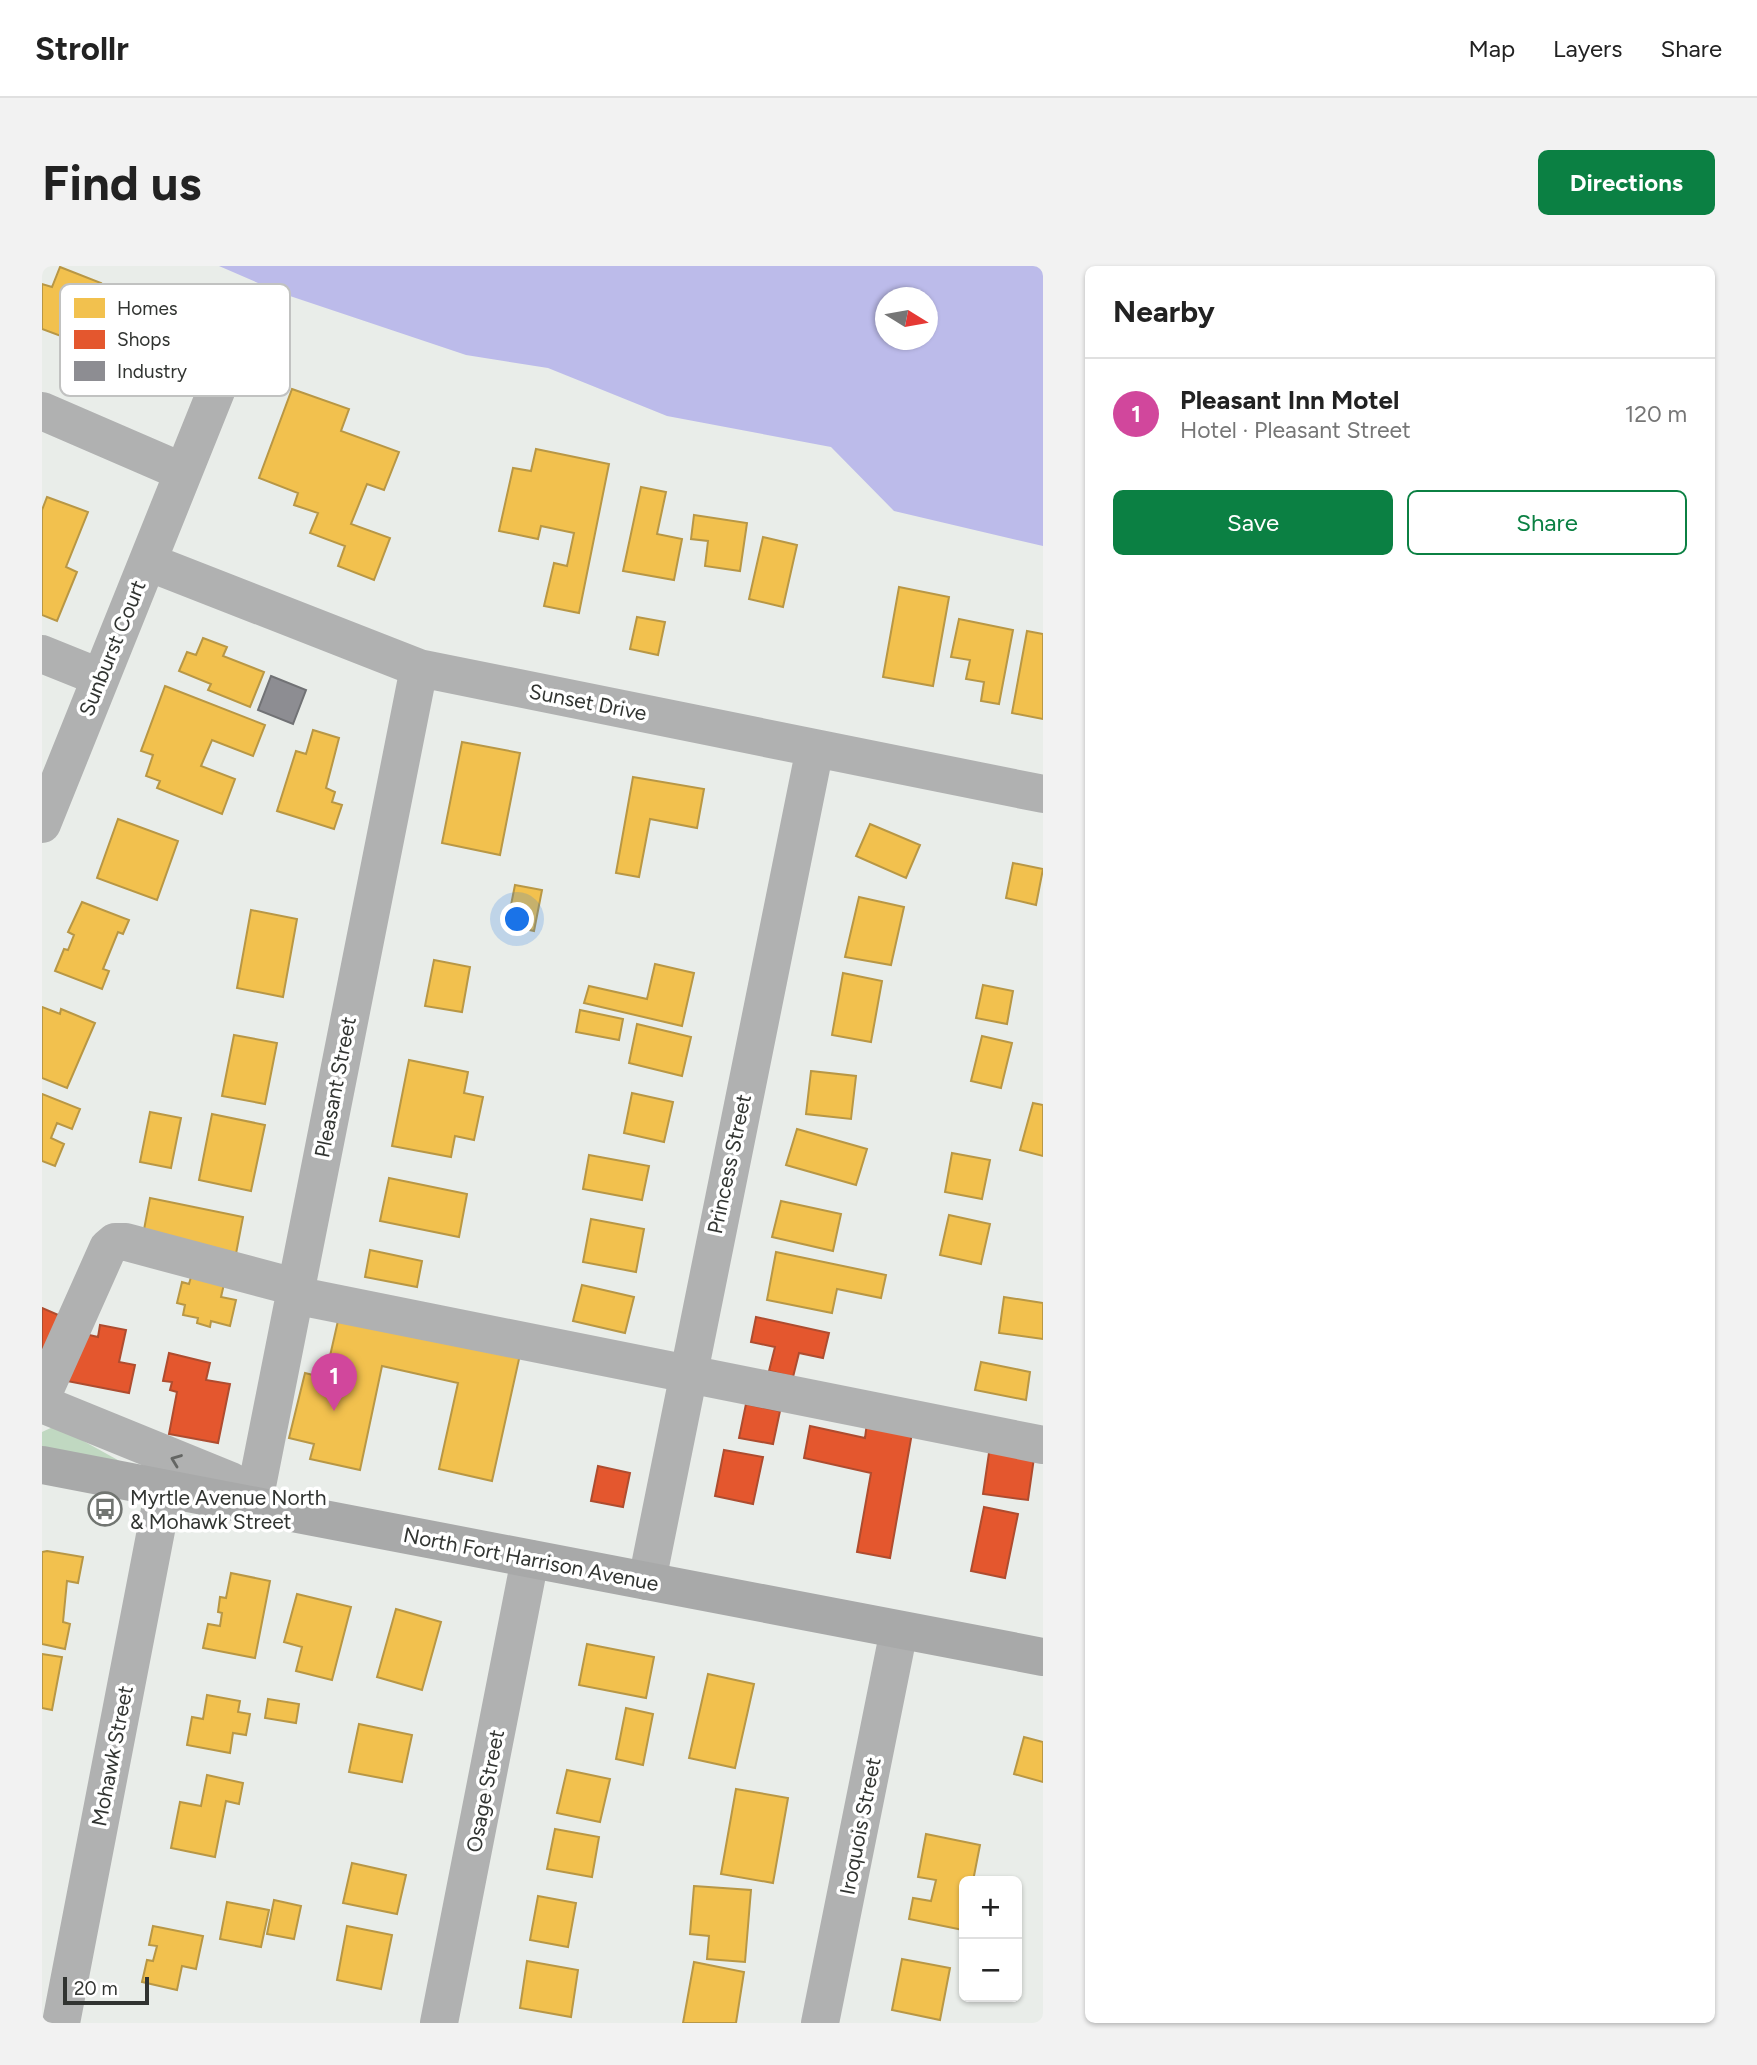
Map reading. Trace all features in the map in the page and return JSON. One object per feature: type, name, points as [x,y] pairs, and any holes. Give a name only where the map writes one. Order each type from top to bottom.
[{"type":"main road","name":"North Fort Harrison Avenue","points":[[42,1465],[1043,1657]]},
{"type":"street","name":"Sunburst Court","points":[[42,824],[214,396]]},
{"type":"street","points":[[42,411],[183,472]]},
{"type":"street","name":"Sunset Drive","points":[[148,562],[419,668],[1043,794]]},
{"type":"street","points":[[42,654],[99,677]]},
{"type":"street","name":"Pleasant Street","points":[[253,1506],[419,668]]},
{"type":"street","name":"Princess Street","points":[[647,1581],[687,1372],[815,748]]},
{"type":"street","points":[[42,1396],[108,1248],[116,1242],[126,1242],[295,1291],[1043,1445]]},
{"type":"street","points":[[42,1404],[231,1482],[253,1506]]},
{"type":"street","name":"Mohawk Street","points":[[61,2023],[164,1489]]},
{"type":"street","name":"Osage Street","points":[[439,2023],[530,1559]]},
{"type":"street","name":"Iroquois Street","points":[[820,2023],[900,1630]]},
{"type":"green space","points":[[55,1426],[125,1464],[42,1448],[42,1432]]},
{"type":"water","points":[[219,266],[1043,266],[1043,546],[894,511],[831,447],[667,416],[548,368],[466,355],[290,296],[290,284],[260,284]]},
{"type":"building: Homes","points":[[60,267],[101,283],[60,284],[60,336],[42,329],[42,284],[52,287]]},
{"type":"building: Homes","points":[[292,389],[349,409],[341,431],[399,452],[384,490],[367,484],[351,524],[390,538],[374,580],[338,566],[345,546],[310,533],[318,513],[294,505],[298,493],[259,478]]},
{"type":"building: Homes","points":[[536,449],[609,464],[579,613],[544,606],[554,563],[567,566],[574,533],[541,526],[538,539],[499,531],[513,468],[531,471]]},
{"type":"building: Homes","points":[[641,487],[666,492],[657,534],[682,539],[674,580],[623,571]]},
{"type":"building: Homes","points":[[47,497],[88,512],[66,567],[77,572],[57,621],[42,615],[42,510]]},
{"type":"building: Homes","points":[[694,515],[747,523],[740,571],[705,566],[708,541],[691,539]]},
{"type":"building: Homes","points":[[763,537],[797,545],[783,607],[749,599]]},
{"type":"building: Homes","points":[[899,587],[949,597],[933,686],[883,677]]},
{"type":"building: Homes","points":[[637,617],[665,622],[658,655],[630,649]]},
{"type":"building: Homes","points":[[959,619],[1013,630],[999,704],[981,701],[984,682],[966,679],[970,660],[951,657]]},
{"type":"building: Homes","points":[[1027,631],[1043,634],[1043,719],[1012,713]]},
{"type":"building: Homes","points":[[203,638],[227,647],[223,656],[264,672],[250,707],[208,690],[211,684],[179,671],[187,652],[196,655]]},
{"type":"building: Homes","points":[[165,686],[265,725],[253,756],[212,740],[201,766],[235,779],[222,814],[157,788],[160,781],[146,776],[153,755],[141,751]]},
{"type":"building: Homes","points":[[313,730],[339,738],[326,788],[335,792],[332,802],[342,805],[334,829],[277,811],[296,751],[306,754]]},
{"type":"building: Homes","points":[[462,742],[520,753],[500,855],[442,843]]},
{"type":"building: Homes","points":[[633,777],[704,789],[697,828],[650,819],[639,877],[616,873]]},
{"type":"building: Homes","points":[[118,819],[178,841],[157,900],[97,878]]},
{"type":"building: Homes","points":[[870,824],[920,845],[906,878],[856,856]]},
{"type":"building: Homes","points":[[1013,863],[1043,869],[1036,905],[1006,898]]},
{"type":"building: Homes","points":[[515,885],[542,890],[534,931],[507,925]]},
{"type":"building: Homes","points":[[859,897],[904,907],[891,965],[845,957]]},
{"type":"building: Homes","points":[[82,902],[129,920],[123,934],[118,932],[103,969],[109,971],[102,989],[55,971],[64,949],[68,950],[74,935],[68,932]]},
{"type":"building: Homes","points":[[251,910],[297,919],[283,997],[237,988]]},
{"type":"building: Homes","points":[[434,960],[470,967],[462,1012],[425,1006]]},
{"type":"building: Homes","points":[[655,964],[694,973],[682,1026],[584,1003],[589,986],[647,999]]},
{"type":"building: Homes","points":[[843,973],[882,981],[871,1042],[832,1035]]},
{"type":"building: Homes","points":[[983,985],[1013,991],[1007,1024],[976,1018]]},
{"type":"building: Homes","points":[[42,1007],[60,1014],[61,1009],[95,1023],[67,1088],[42,1078]]},
{"type":"building: Homes","points":[[580,1010],[623,1019],[619,1040],[576,1032]]},
{"type":"building: Homes","points":[[637,1024],[691,1037],[682,1076],[629,1063]]},
{"type":"building: Homes","points":[[234,1035],[277,1043],[265,1104],[222,1096]]},
{"type":"building: Homes","points":[[982,1036],[1012,1043],[1001,1088],[971,1081]]},
{"type":"building: Homes","points":[[409,1060],[468,1072],[464,1093],[483,1097],[474,1140],[455,1136],[451,1157],[392,1146]]},
{"type":"building: Homes","points":[[811,1071],[856,1076],[851,1119],[806,1114]]},
{"type":"building: Homes","points":[[632,1093],[673,1102],[664,1142],[624,1133]]},
{"type":"building: Homes","points":[[42,1094],[80,1109],[72,1129],[57,1123],[51,1138],[64,1144],[55,1166],[42,1161]]},
{"type":"building: Homes","points":[[1033,1103],[1043,1105],[1043,1156],[1020,1150]]},
{"type":"building: Homes","points":[[150,1112],[181,1118],[171,1168],[140,1162]]},
{"type":"building: Homes","points":[[212,1114],[265,1125],[251,1191],[199,1180]]},
{"type":"building: Homes","points":[[797,1129],[867,1149],[856,1185],[786,1165]]},
{"type":"building: Homes","points":[[952,1153],[990,1160],[982,1199],[945,1192]]},
{"type":"building: Homes","points":[[589,1155],[649,1166],[642,1200],[583,1189]]},
{"type":"building: Homes","points":[[389,1178],[467,1194],[459,1237],[380,1221]]},
{"type":"building: Homes","points":[[150,1198],[243,1217],[235,1259],[142,1240]]},
{"type":"building: Homes","points":[[781,1201],[841,1214],[833,1251],[772,1237]]},
{"type":"building: Homes","points":[[949,1215],[990,1224],[981,1264],[940,1255]]},
{"type":"building: Homes","points":[[591,1219],[644,1229],[636,1272],[583,1262]]},
{"type":"building: Homes","points":[[370,1250],[422,1261],[417,1287],[365,1277]]},
{"type":"building: Homes","points":[[776,1252],[886,1275],[881,1298],[837,1289],[832,1313],[767,1300]]},
{"type":"building: Homes","points":[[191,1277],[224,1284],[221,1297],[236,1300],[230,1326],[211,1321],[210,1327],[197,1323],[198,1318],[183,1315],[185,1305],[177,1303],[182,1282],[189,1284]]},
{"type":"building: Homes","points":[[582,1285],[634,1297],[625,1333],[573,1321]]},
{"type":"building: Homes","points":[[1004,1297],[1043,1303],[1043,1339],[999,1333]]},
{"type":"building: Homes","points":[[340,1312],[521,1350],[492,1481],[439,1469],[458,1383],[382,1366],[360,1470],[310,1459],[314,1444],[289,1438],[305,1373],[325,1378]]},
{"type":"building: Homes","points":[[981,1362],[1030,1372],[1026,1400],[975,1390]]},
{"type":"building: Homes","points":[[42,1552],[83,1557],[78,1583],[67,1581],[63,1622],[70,1624],[65,1649],[42,1644]]},
{"type":"building: Homes","points":[[231,1573],[270,1581],[255,1658],[203,1648],[208,1624],[220,1626],[220,1597],[226,1598]]},
{"type":"building: Homes","points":[[297,1594],[351,1607],[332,1680],[296,1671],[302,1647],[284,1642]]},
{"type":"building: Homes","points":[[396,1609],[441,1622],[422,1690],[377,1677]]},
{"type":"building: Homes","points":[[587,1644],[654,1657],[646,1698],[579,1685]]},
{"type":"building: Homes","points":[[42,1654],[62,1657],[52,1710],[42,1708]]},
{"type":"building: Homes","points":[[708,1674],[754,1684],[735,1768],[689,1758]]},
{"type":"building: Homes","points":[[207,1695],[240,1701],[238,1712],[250,1714],[246,1735],[233,1733],[230,1753],[187,1745],[192,1717],[203,1719]]},
{"type":"building: Homes","points":[[268,1699],[299,1704],[296,1723],[265,1718]]},
{"type":"building: Homes","points":[[626,1708],[653,1714],[643,1765],[616,1759]]},
{"type":"building: Homes","points":[[359,1724],[412,1735],[402,1782],[349,1772]]},
{"type":"building: Homes","points":[[1024,1737],[1043,1742],[1043,1782],[1014,1774]]},
{"type":"building: Homes","points":[[567,1770],[610,1779],[600,1822],[557,1813]]},
{"type":"building: Homes","points":[[207,1775],[243,1783],[239,1804],[226,1801],[215,1857],[171,1848],[180,1802],[201,1806]]},
{"type":"building: Homes","points":[[736,1789],[788,1798],[773,1883],[721,1874]]},
{"type":"building: Homes","points":[[555,1829],[599,1837],[592,1877],[547,1869]]},
{"type":"building: Homes","points":[[926,1834],[980,1845],[974,1876],[959,1876],[959,1929],[909,1919],[913,1898],[931,1901],[936,1880],[918,1877]]},
{"type":"building: Homes","points":[[352,1863],[406,1875],[397,1914],[343,1903]]},
{"type":"building: Homes","points":[[694,1886],[751,1890],[745,1962],[707,1959],[709,1936],[690,1934]]},
{"type":"building: Homes","points":[[538,1896],[576,1903],[568,1947],[530,1940]]},
{"type":"building: Homes","points":[[274,1900],[301,1906],[294,1939],[267,1934]]},
{"type":"building: Homes","points":[[227,1902],[269,1910],[261,1947],[220,1939]]},
{"type":"building: Homes","points":[[153,1926],[203,1936],[196,1969],[182,1966],[177,1990],[142,1982],[147,1960],[153,1961],[157,1946],[149,1945]]},
{"type":"building: Homes","points":[[347,1926],[392,1935],[381,1989],[337,1980]]},
{"type":"building: Homes","points":[[902,1959],[950,1968],[940,2020],[892,2010]]},
{"type":"building: Homes","points":[[527,1961],[578,1970],[571,2017],[520,2008]]},
{"type":"building: Homes","points":[[694,1962],[744,1972],[736,2023],[683,2023]]},
{"type":"building: Shops","points":[[42,1308],[63,1317],[42,1366]]},
{"type":"building: Shops","points":[[756,1317],[829,1333],[823,1358],[799,1353],[793,1377],[769,1371],[775,1347],[751,1342]]},
{"type":"building: Shops","points":[[100,1325],[126,1330],[119,1362],[135,1365],[129,1393],[67,1381],[76,1332],[98,1337]]},
{"type":"building: Shops","points":[[169,1353],[210,1363],[206,1380],[230,1384],[218,1443],[169,1434],[177,1392],[170,1390],[172,1382],[163,1381]]},
{"type":"building: Shops","points":[[746,1404],[780,1411],[773,1444],[739,1438]]},
{"type":"building: Shops","points":[[867,1423],[912,1433],[890,1558],[857,1552],[871,1473],[804,1458],[810,1426],[865,1438]]},
{"type":"building: Shops","points":[[990,1446],[1035,1451],[1028,1500],[983,1494]]},
{"type":"building: Shops","points":[[724,1450],[763,1457],[753,1504],[715,1496]]},
{"type":"building: Shops","points":[[598,1466],[630,1473],[623,1507],[591,1501]]},
{"type":"building: Shops","points":[[984,1507],[1018,1514],[1005,1578],[971,1571]]},
{"type":"building: Industry","points":[[271,676],[306,690],[293,724],[258,710]]},
{"type":"place","name":"Pleasant Inn Motel","points":[[334,1411]]},
{"type":"place","name":"Myrtle Avenue North & Mohawk Street","points":[[105,1509]]}]
